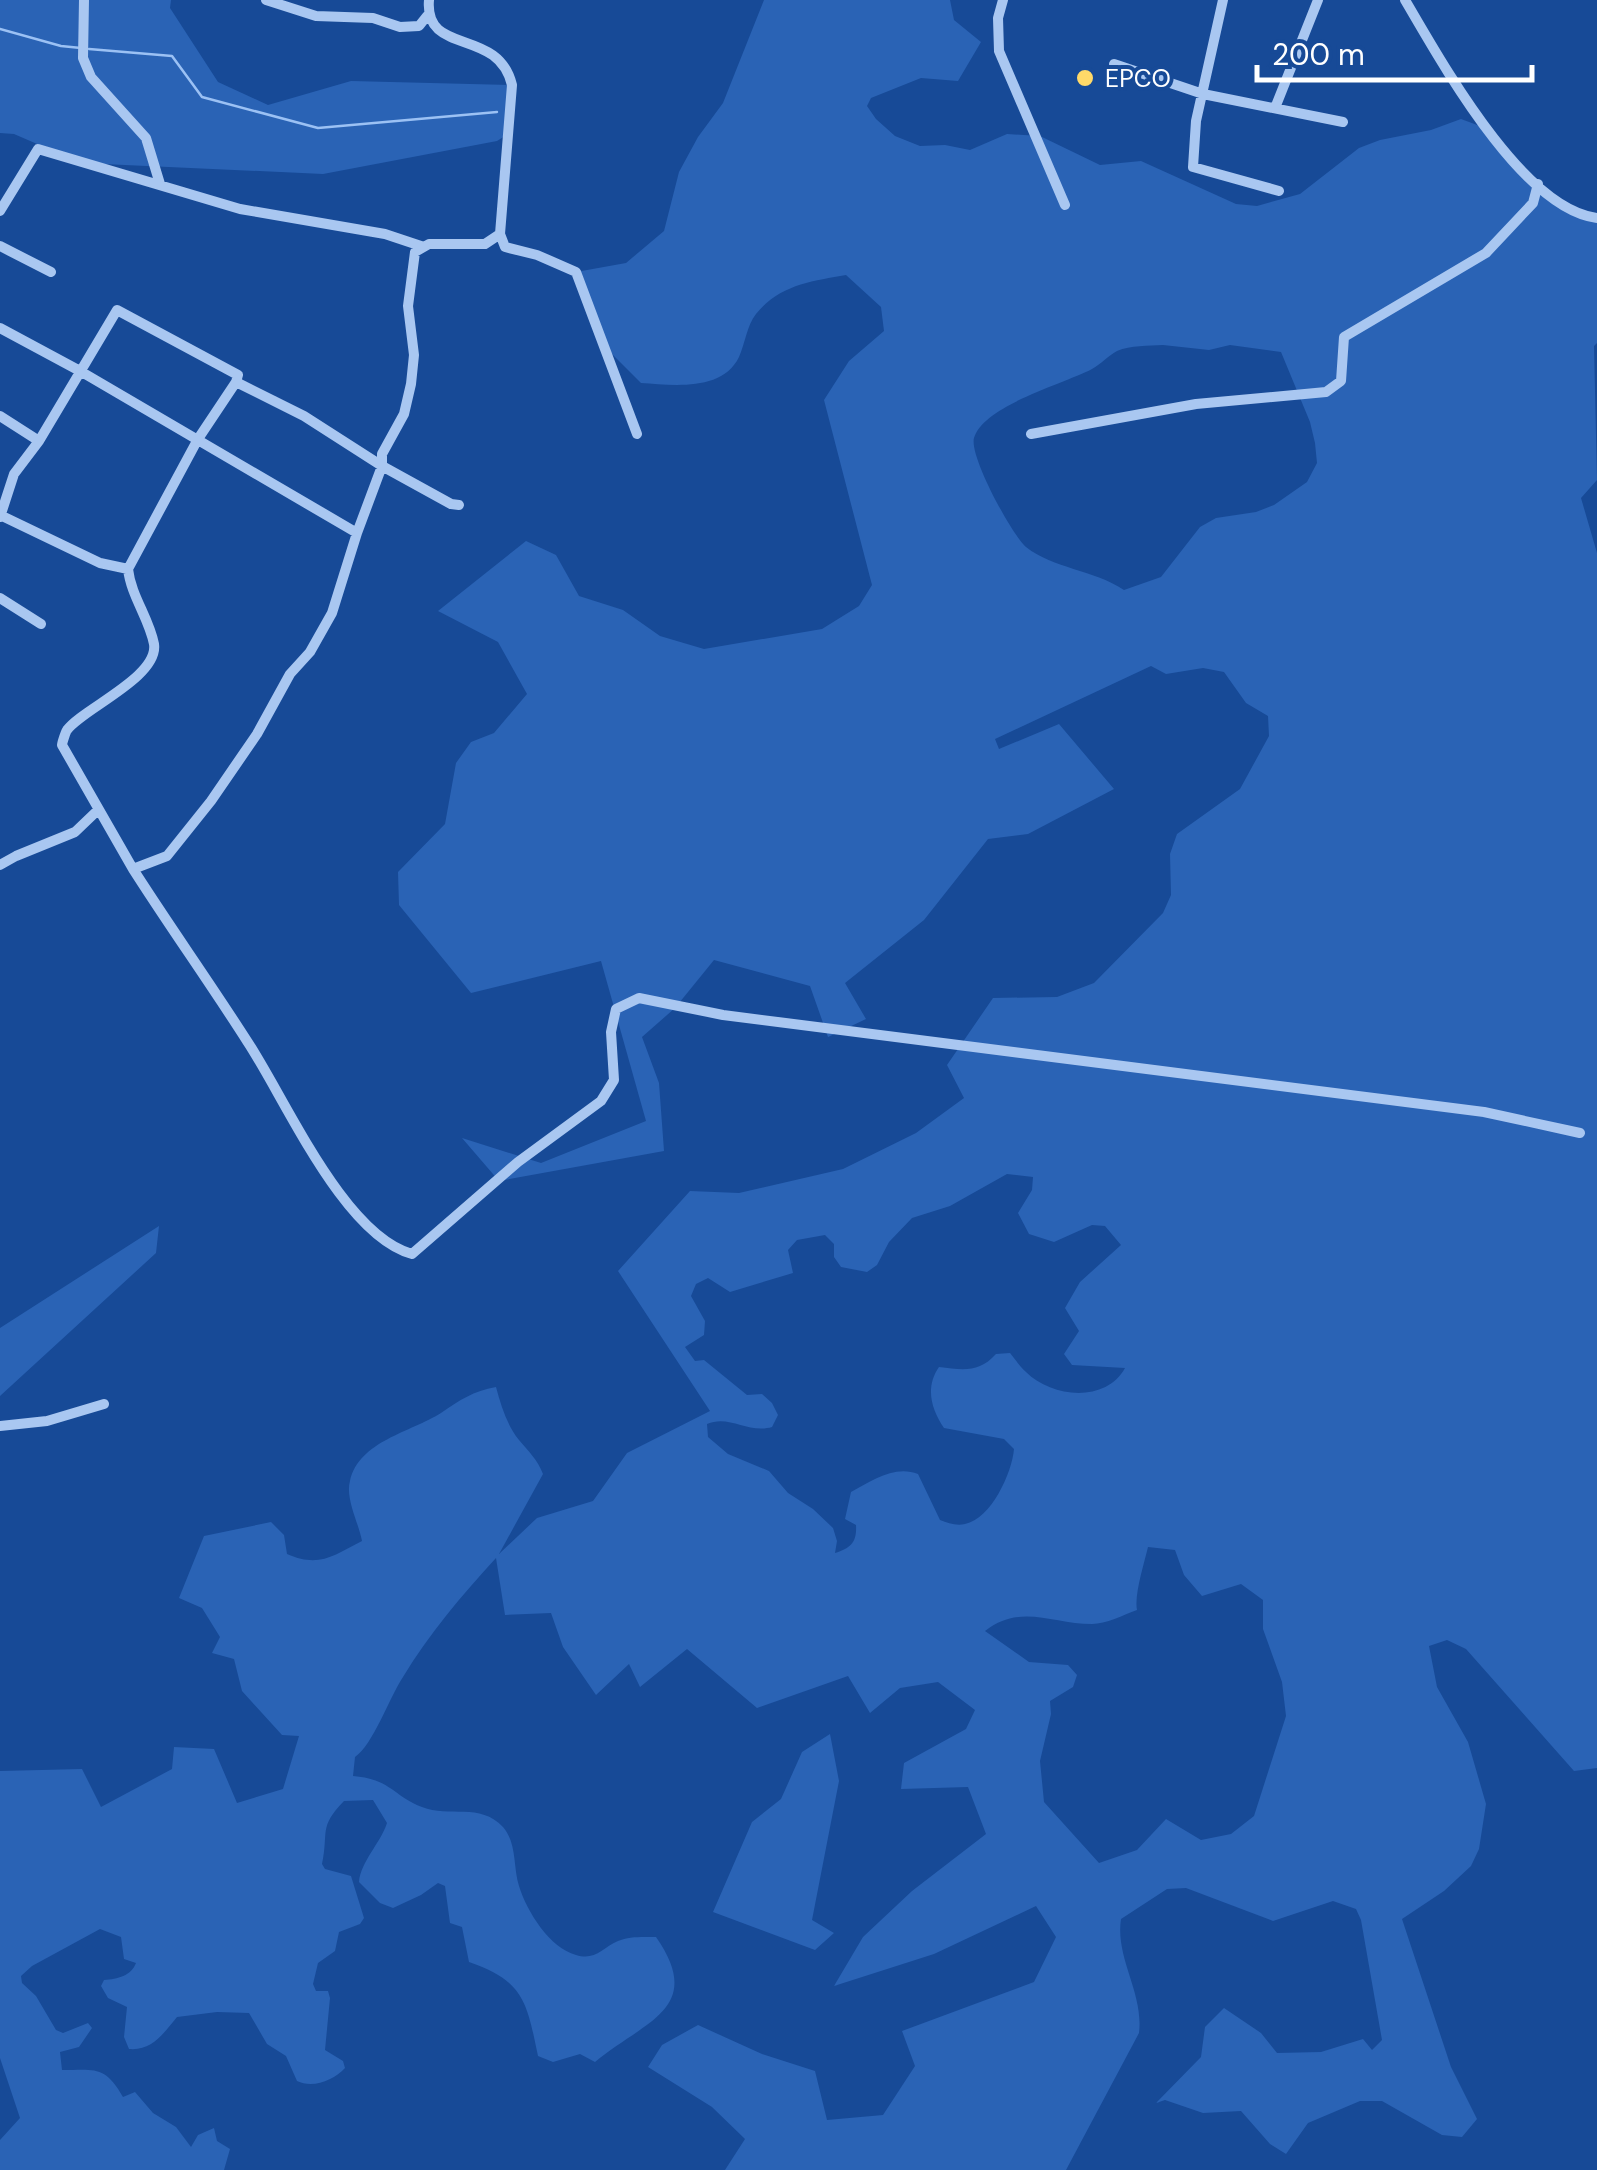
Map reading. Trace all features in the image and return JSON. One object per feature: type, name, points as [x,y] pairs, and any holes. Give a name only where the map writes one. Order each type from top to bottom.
[{"type":"street","points":[[84,0],[83,58],[91,77],[146,138],[160,184]]},
{"type":"street","points":[[266,0],[316,16],[373,18],[400,27],[418,26],[427,16]]},
{"type":"street","points":[[428,0],[427,16],[433,27],[500,58],[508,71],[512,85],[500,234],[505,248],[538,255],[576,272],[637,434]]},
{"type":"street","points":[[1003,0],[998,18],[999,50],[1065,205]]},
{"type":"street","points":[[1223,0],[1196,121],[1193,167],[1279,191]]},
{"type":"street","points":[[1275,108],[1318,0]]},
{"type":"street","points":[[1404,0],[1452,82],[1516,164],[1578,216],[1597,218]]},
{"type":"street","points":[[1114,64],[1203,94],[1343,122]]},
{"type":"street","points":[[0,211],[38,149],[240,210],[385,234],[421,246],[486,244],[500,234]]},
{"type":"street","points":[[1031,434],[1196,404],[1326,392],[1341,381],[1344,337],[1486,253],[1532,203],[1538,184]]},
{"type":"street","points":[[0,246],[52,272]]},
{"type":"street","points":[[133,869],[167,856],[211,801],[332,614],[382,466],[382,454],[404,414],[412,384],[414,354],[408,306],[415,252],[421,246]]},
{"type":"street","points":[[128,570],[100,562],[0,516],[14,474],[39,440],[117,310],[238,376],[198,439],[128,570],[154,644],[153,654],[112,698],[66,730],[62,744],[133,869],[248,1042],[323,1172],[393,1249],[412,1254],[518,1162],[601,1101],[614,1080],[611,1032],[616,1009],[639,998],[723,1015],[1484,1112],[1580,1133]]},
{"type":"street","points":[[0,328],[80,370],[357,533]]},
{"type":"street","points":[[236,382],[304,416],[382,466],[459,505]]},
{"type":"street","points":[[0,416],[39,440]]},
{"type":"street","points":[[0,598],[41,624]]},
{"type":"street","points":[[0,865],[75,832],[98,810]]},
{"type":"street","points":[[0,1426],[47,1421],[104,1404]]},
{"type":"shaded area","points":[[0,0],[171,0],[170,8],[218,82],[268,105],[351,81],[512,85],[508,134],[497,141],[323,174],[81,163],[14,134],[0,133]]},
{"type":"shaded area","points":[[764,0],[950,0],[954,20],[981,42],[958,81],[921,78],[871,98],[867,106],[895,136],[920,146],[970,150],[1007,134],[1040,136],[1100,165],[1141,161],[1236,204],[1257,206],[1300,194],[1359,148],[1461,119],[1488,129],[1553,199],[1597,218],[1597,480],[1581,498],[1597,553],[1597,1768],[1574,1771],[1466,1649],[1447,1640],[1429,1646],[1437,1687],[1468,1742],[1486,1804],[1479,1849],[1471,1866],[1444,1891],[1402,1919],[1451,2067],[1477,2119],[1462,2137],[1442,2135],[1382,2101],[1360,2101],[1308,2123],[1286,2154],[1270,2144],[1241,2111],[1203,2113],[1165,2100],[1156,2103],[1201,2057],[1205,2027],[1224,2008],[1261,2033],[1277,2053],[1321,2052],[1363,2039],[1372,2050],[1382,2040],[1356,1909],[1333,1901],[1273,1921],[1186,1888],[1167,1889],[1121,1919],[1122,1948],[1137,2004],[1139,2033],[1066,2170],[725,2170],[745,2139],[712,2107],[648,2067],[662,2045],[698,2025],[762,2054],[815,2071],[827,2120],[883,2115],[915,2066],[902,2031],[1034,1982],[1056,1937],[1036,1906],[934,1954],[834,1986],[863,1937],[912,1891],[986,1834],[968,1787],[901,1789],[904,1763],[966,1729],[975,1710],[938,1682],[900,1688],[870,1713],[848,1676],[757,1708],[687,1649],[640,1687],[629,1664],[596,1695],[563,1647],[551,1613],[505,1615],[496,1558],[446,1615],[413,1661],[368,1742],[355,1757],[353,1776],[384,1784],[422,1807],[494,1819],[511,1840],[519,1886],[528,1907],[541,1928],[566,1951],[588,1956],[622,1939],[656,1937],[670,1961],[674,1981],[672,1997],[663,2011],[595,2062],[580,2054],[553,2062],[538,2056],[526,2008],[513,1986],[469,1962],[462,1927],[450,1923],[445,1886],[438,1883],[393,1908],[380,1903],[359,1882],[387,1823],[373,1800],[344,1801],[327,1824],[322,1864],[325,1869],[351,1876],[364,1918],[360,1924],[339,1932],[335,1951],[318,1963],[313,1984],[316,1991],[328,1991],[330,1998],[325,2050],[343,2061],[345,2068],[323,2082],[297,2081],[286,2056],[267,2044],[249,2013],[177,2017],[151,2044],[129,2049],[124,2037],[127,2007],[108,1998],[101,1986],[104,1980],[127,1974],[136,1963],[124,1959],[121,1937],[100,1929],[21,1976],[56,2030],[63,2033],[88,2023],[92,2028],[79,2047],[60,2052],[62,2070],[98,2072],[111,2079],[123,2097],[135,2092],[153,2113],[176,2127],[191,2147],[198,2135],[214,2128],[217,2141],[230,2149],[224,2170],[0,2170],[0,2140],[20,2118],[0,2058],[0,1771],[82,1769],[101,1807],[172,1769],[174,1747],[214,1749],[237,1803],[283,1789],[299,1736],[282,1735],[242,1691],[234,1659],[212,1653],[220,1637],[202,1608],[179,1598],[204,1536],[271,1522],[284,1535],[287,1554],[317,1560],[343,1551],[362,1541],[349,1488],[355,1467],[364,1456],[467,1397],[496,1387],[511,1428],[543,1474],[499,1554],[537,1518],[593,1501],[627,1453],[710,1411],[618,1271],[690,1191],[739,1193],[843,1169],[916,1133],[964,1098],[947,1065],[993,998],[1057,997],[1094,983],[1163,913],[1171,895],[1170,854],[1177,834],[1240,789],[1269,736],[1268,716],[1246,703],[1224,672],[1203,668],[1166,674],[1151,666],[995,739],[999,749],[1059,724],[1114,789],[1028,834],[988,839],[924,920],[845,983],[866,1019],[828,1037],[810,986],[714,960],[675,1008],[642,1037],[659,1083],[664,1151],[499,1181],[462,1138],[541,1163],[646,1121],[601,961],[471,993],[399,905],[398,872],[445,824],[456,763],[471,742],[494,733],[527,694],[498,642],[438,611],[526,541],[556,555],[579,596],[623,610],[660,636],[704,649],[822,629],[859,606],[872,585],[824,400],[849,361],[884,331],[881,307],[846,275],[797,286],[775,297],[756,314],[739,357],[721,376],[695,384],[641,383],[606,348],[576,272],[626,263],[664,231],[679,172],[723,103]],"holes":[[[1163,345],[1209,350],[1230,345],[1281,352],[1310,422],[1317,463],[1307,482],[1274,505],[1216,518],[1200,527],[1161,577],[1124,590],[1026,547],[993,495],[978,461],[974,438],[993,415],[1092,369],[1117,351]],[[1007,1174],[1033,1177],[1032,1190],[1018,1213],[1029,1234],[1054,1242],[1092,1225],[1105,1226],[1121,1245],[1080,1282],[1065,1308],[1079,1331],[1064,1354],[1072,1365],[1125,1368],[1105,1387],[1078,1393],[1037,1381],[1010,1353],[996,1354],[970,1369],[939,1367],[932,1382],[931,1398],[944,1428],[1004,1439],[1014,1449],[998,1494],[983,1514],[965,1524],[955,1524],[940,1520],[918,1474],[900,1471],[883,1475],[851,1492],[845,1519],[856,1525],[854,1540],[835,1553],[833,1528],[813,1509],[788,1493],[769,1471],[728,1454],[708,1437],[707,1424],[723,1421],[755,1428],[772,1427],[778,1415],[762,1394],[747,1395],[704,1360],[695,1361],[685,1347],[704,1335],[705,1321],[691,1296],[696,1284],[708,1278],[730,1292],[793,1273],[788,1250],[797,1240],[825,1235],[834,1244],[834,1257],[841,1267],[867,1272],[877,1265],[889,1242],[912,1218],[950,1206]],[[1148,1547],[1175,1550],[1184,1575],[1202,1596],[1241,1584],[1263,1600],[1263,1629],[1282,1682],[1286,1716],[1254,1816],[1231,1834],[1201,1840],[1166,1819],[1137,1850],[1099,1863],[1044,1802],[1040,1761],[1051,1714],[1050,1701],[1073,1687],[1077,1675],[1068,1665],[1029,1662],[985,1631],[1024,1616],[1092,1624],[1109,1621],[1137,1610]]]},
{"type":"shaded area","points":[[159,1226],[156,1253],[0,1396],[0,1328]]},
{"type":"shaded area","points":[[830,1734],[839,1781],[812,1920],[834,1933],[815,1950],[713,1912],[752,1822],[781,1799],[802,1752]]},
{"type":"waterway","points":[[0,29],[81,48]]},
{"type":"waterway","points":[[89,49],[172,56],[202,97],[318,128],[497,112]]},
{"type":"place","name":"EPCO","points":[[1085,78]]}]
